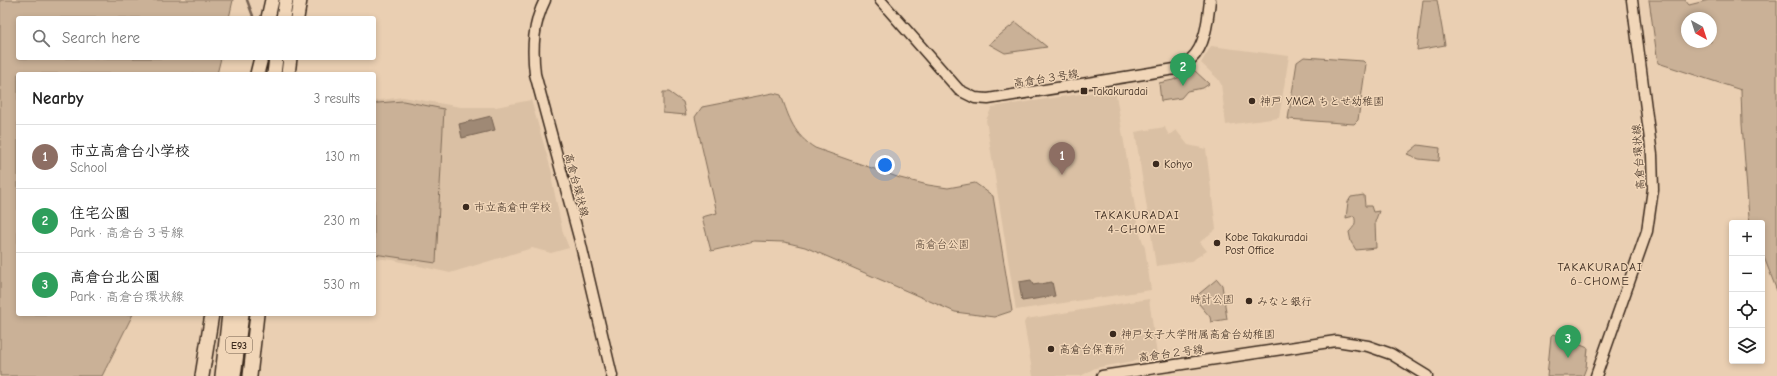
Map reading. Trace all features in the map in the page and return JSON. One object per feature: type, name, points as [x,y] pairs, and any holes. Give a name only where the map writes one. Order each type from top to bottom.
[{"type":"highway","points":[[268,16],[272,0]]},
{"type":"highway","points":[[283,16],[286,0]]},
{"type":"highway","points":[[297,16],[300,0]]},
{"type":"highway","points":[[258,72],[261,60]]},
{"type":"highway","points":[[274,72],[276,60]]},
{"type":"highway","points":[[288,72],[290,60]]},
{"type":"highway","points":[[202,376],[212,316]]},
{"type":"highway","name":"E93","points":[[222,376],[229,316]]},
{"type":"highway","name":"E93","points":[[234,376],[242,316]]},
{"type":"highway","points":[[250,376],[257,316]]},
{"type":"street","name":"高倉台環状線","points":[[545,0],[535,27],[533,38],[533,60],[536,78],[580,241],[612,376]]},
{"type":"street","name":"高倉台３号線","points":[[880,0],[959,90],[975,98],[988,99],[1175,69],[1192,58],[1202,43],[1210,0]]},
{"type":"street","name":"高倉台環状線","points":[[1596,376],[1648,231],[1653,189],[1652,155],[1632,0]]},
{"type":"street","name":"高倉台２号線","points":[[1102,376],[1336,341],[1368,346],[1391,354],[1427,376]]},
{"type":"shaded area","name":"神戸 YMCA ちとせ幼稚園","points":[[1211,46],[1289,56],[1279,118],[1226,125],[1221,84],[1218,79],[1201,63]]},
{"type":"shaded area","points":[[1115,89],[1139,231],[1145,248],[1151,290],[1016,310],[986,120],[992,107]]},
{"type":"shaded area","name":"市立高倉中学校","points":[[403,97],[461,107],[496,107],[531,100],[552,173],[552,181],[563,233],[569,248],[551,253],[532,248],[450,273],[393,260],[376,258],[376,101]]},
{"type":"shaded area","points":[[491,116],[495,130],[462,138],[459,124]]},
{"type":"shaded area","points":[[1165,127],[1169,135],[1176,130],[1188,145],[1206,149],[1216,229],[1200,242],[1207,251],[1191,261],[1156,266],[1135,132]]},
{"type":"shaded area","points":[[1031,280],[1033,285],[1052,282],[1055,296],[1022,301],[1019,282]]},
{"type":"shaded area","name":"神戸女子大学附属高倉台幼稚園","points":[[1149,299],[1157,355],[1150,358],[1095,368],[1081,376],[1033,376],[1024,323],[1026,319]]},
{"type":"green space","points":[[0,0],[233,0],[229,16],[16,16],[16,60],[220,60],[218,72],[16,72],[16,316],[132,316],[102,376],[0,376]]},
{"type":"green space","points":[[1423,0],[1437,0],[1445,45],[1417,50]]},
{"type":"green space","points":[[1649,0],[1685,0],[1689,5],[1709,0],[1777,0],[1777,291],[1765,260],[1765,220],[1750,220],[1749,217],[1741,90],[1658,63]]},
{"type":"green space","points":[[1016,22],[1047,47],[1005,53],[989,44]]},
{"type":"green space","points":[[1304,57],[1363,61],[1366,64],[1358,120],[1354,124],[1288,119],[1297,62]]},
{"type":"green space","points":[[1194,70],[1209,84],[1203,88],[1187,91],[1181,98],[1161,101],[1159,83],[1173,80]]},
{"type":"green space","points":[[663,92],[669,92],[683,102],[686,115],[663,113]]},
{"type":"green space","name":"高倉台公園","points":[[773,93],[781,95],[797,132],[815,148],[900,178],[928,185],[948,188],[975,183],[993,196],[1012,311],[994,317],[955,312],[805,247],[784,242],[754,241],[711,251],[702,217],[717,213],[695,117],[702,107]]},
{"type":"green space","points":[[403,101],[444,109],[436,263],[376,254],[376,104]]},
{"type":"green space","points":[[1418,145],[1440,148],[1439,161],[1419,159],[1407,154]]},
{"type":"green space","points":[[1364,195],[1365,206],[1371,206],[1373,212],[1379,211],[1375,222],[1376,248],[1356,250],[1351,242],[1349,232],[1354,225],[1355,218],[1354,216],[1346,218],[1348,202],[1351,197]]},
{"type":"green space","name":"時計公園","points":[[1217,279],[1222,285],[1227,319],[1211,322],[1210,317],[1194,298]]},
{"type":"green space","points":[[1553,334],[1588,348],[1586,368],[1583,376],[1547,376],[1551,336]]},
{"type":"waterway","points":[[247,0],[253,16]]},
{"type":"place","name":"住宅公園","points":[[1183,86]]},
{"type":"place","name":"Takakuradai","points":[[1084,91]]},
{"type":"place","name":"神戸 YMCA ちとせ幼稚園","points":[[1252,101]]},
{"type":"place","name":"Kohyo","points":[[1156,164]]},
{"type":"place","name":"市立高倉台小学校","points":[[1062,175]]},
{"type":"place","name":"市立高倉中学校","points":[[466,207]]},
{"type":"place","name":"Kobe Takakuradai Post Office","points":[[1217,243]]},
{"type":"place","name":"みなと銀行","points":[[1249,301]]},
{"type":"place","name":"神戸女子大学附属高倉台幼稚園","points":[[1113,334]]},
{"type":"place","name":"高倉台保育所","points":[[1051,349]]},
{"type":"place","name":"高倉台北公園","points":[[1568,358]]},
{"type":"district","name":"TAKAKURADAI 4-CHOME","points":[[1137,222]]},
{"type":"district","name":"TAKAKURADAI 6-CHOME","points":[[1600,274]]}]
